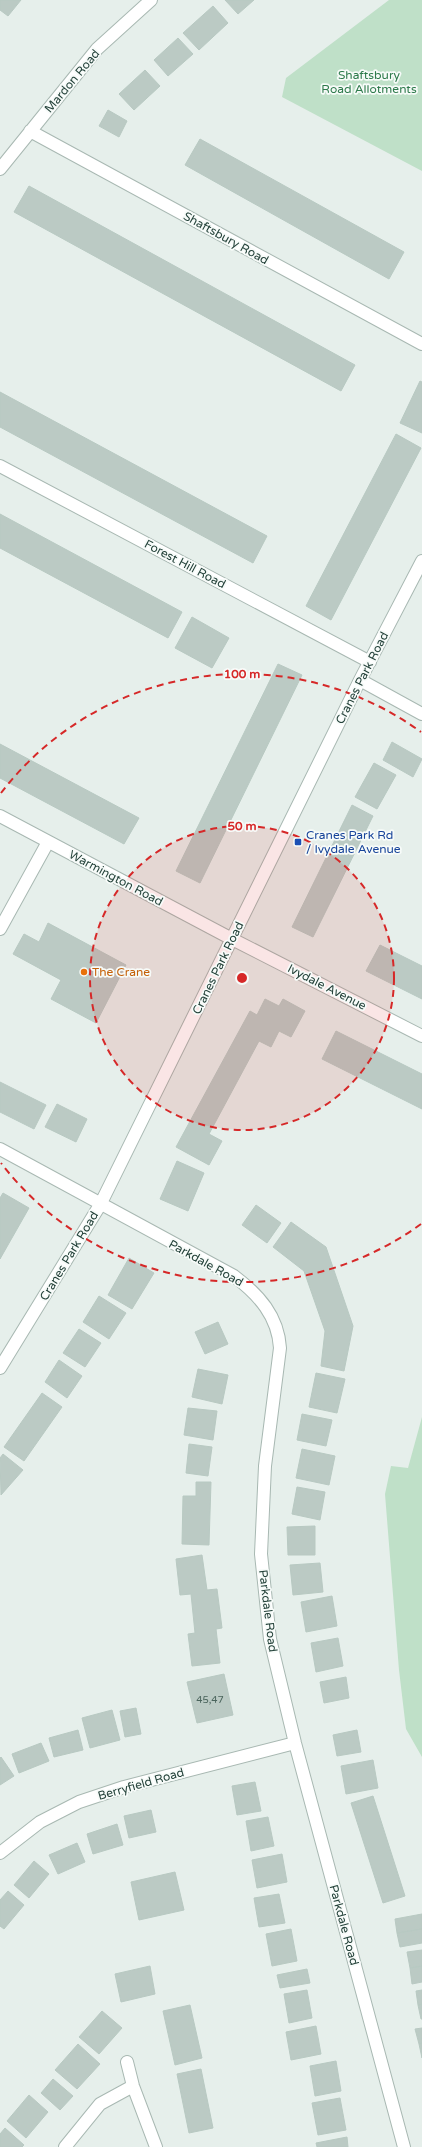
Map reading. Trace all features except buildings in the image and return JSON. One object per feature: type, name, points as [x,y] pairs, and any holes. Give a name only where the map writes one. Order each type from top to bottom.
[{"type":"street","name":"Mardon Road","points":[[0,169],[97,50],[151,0]]},
{"type":"street","name":"Shaftsbury Road","points":[[30,131],[422,344]]},
{"type":"street","name":"Forest Hill Road","points":[[0,466],[370,662]]},
{"type":"street","name":"Cranes Park Road","points":[[0,1368],[100,1205],[360,680],[422,561]]},
{"type":"street","points":[[360,680],[422,714]]},
{"type":"street","name":"Warmington Road","points":[[0,816],[232,939]]},
{"type":"street","points":[[0,929],[48,842]]},
{"type":"street","name":"Ivydale Avenue","points":[[232,939],[422,1036]]},
{"type":"street","name":"Parkdale Road","points":[[0,1149],[100,1205],[234,1276],[252,1290],[266,1306],[274,1320],[279,1334],[279,1371],[265,1466],[261,1554],[270,1639],[295,1743],[404,2147]]},
{"type":"street","name":"Berryfield Road","points":[[0,1853],[40,1822],[79,1802],[124,1787],[295,1743]]},
{"type":"street","points":[[127,2062],[133,2086],[156,2147]]},
{"type":"street","points":[[66,2147],[100,2104],[133,2086]]},
{"type":"green space","name":"Shaftsbury Road Allotments","points":[[389,0],[422,0],[422,171],[282,97],[286,78]]},
{"type":"green space","points":[[422,1417],[422,1757],[406,1729],[399,1670],[385,1494],[391,1466],[408,1468]]},
{"type":"place","name":"Cranes Park Rd / Ivydale Avenue","points":[[298,842]]},
{"type":"place","name":"The Crane","points":[[84,972]]}]
